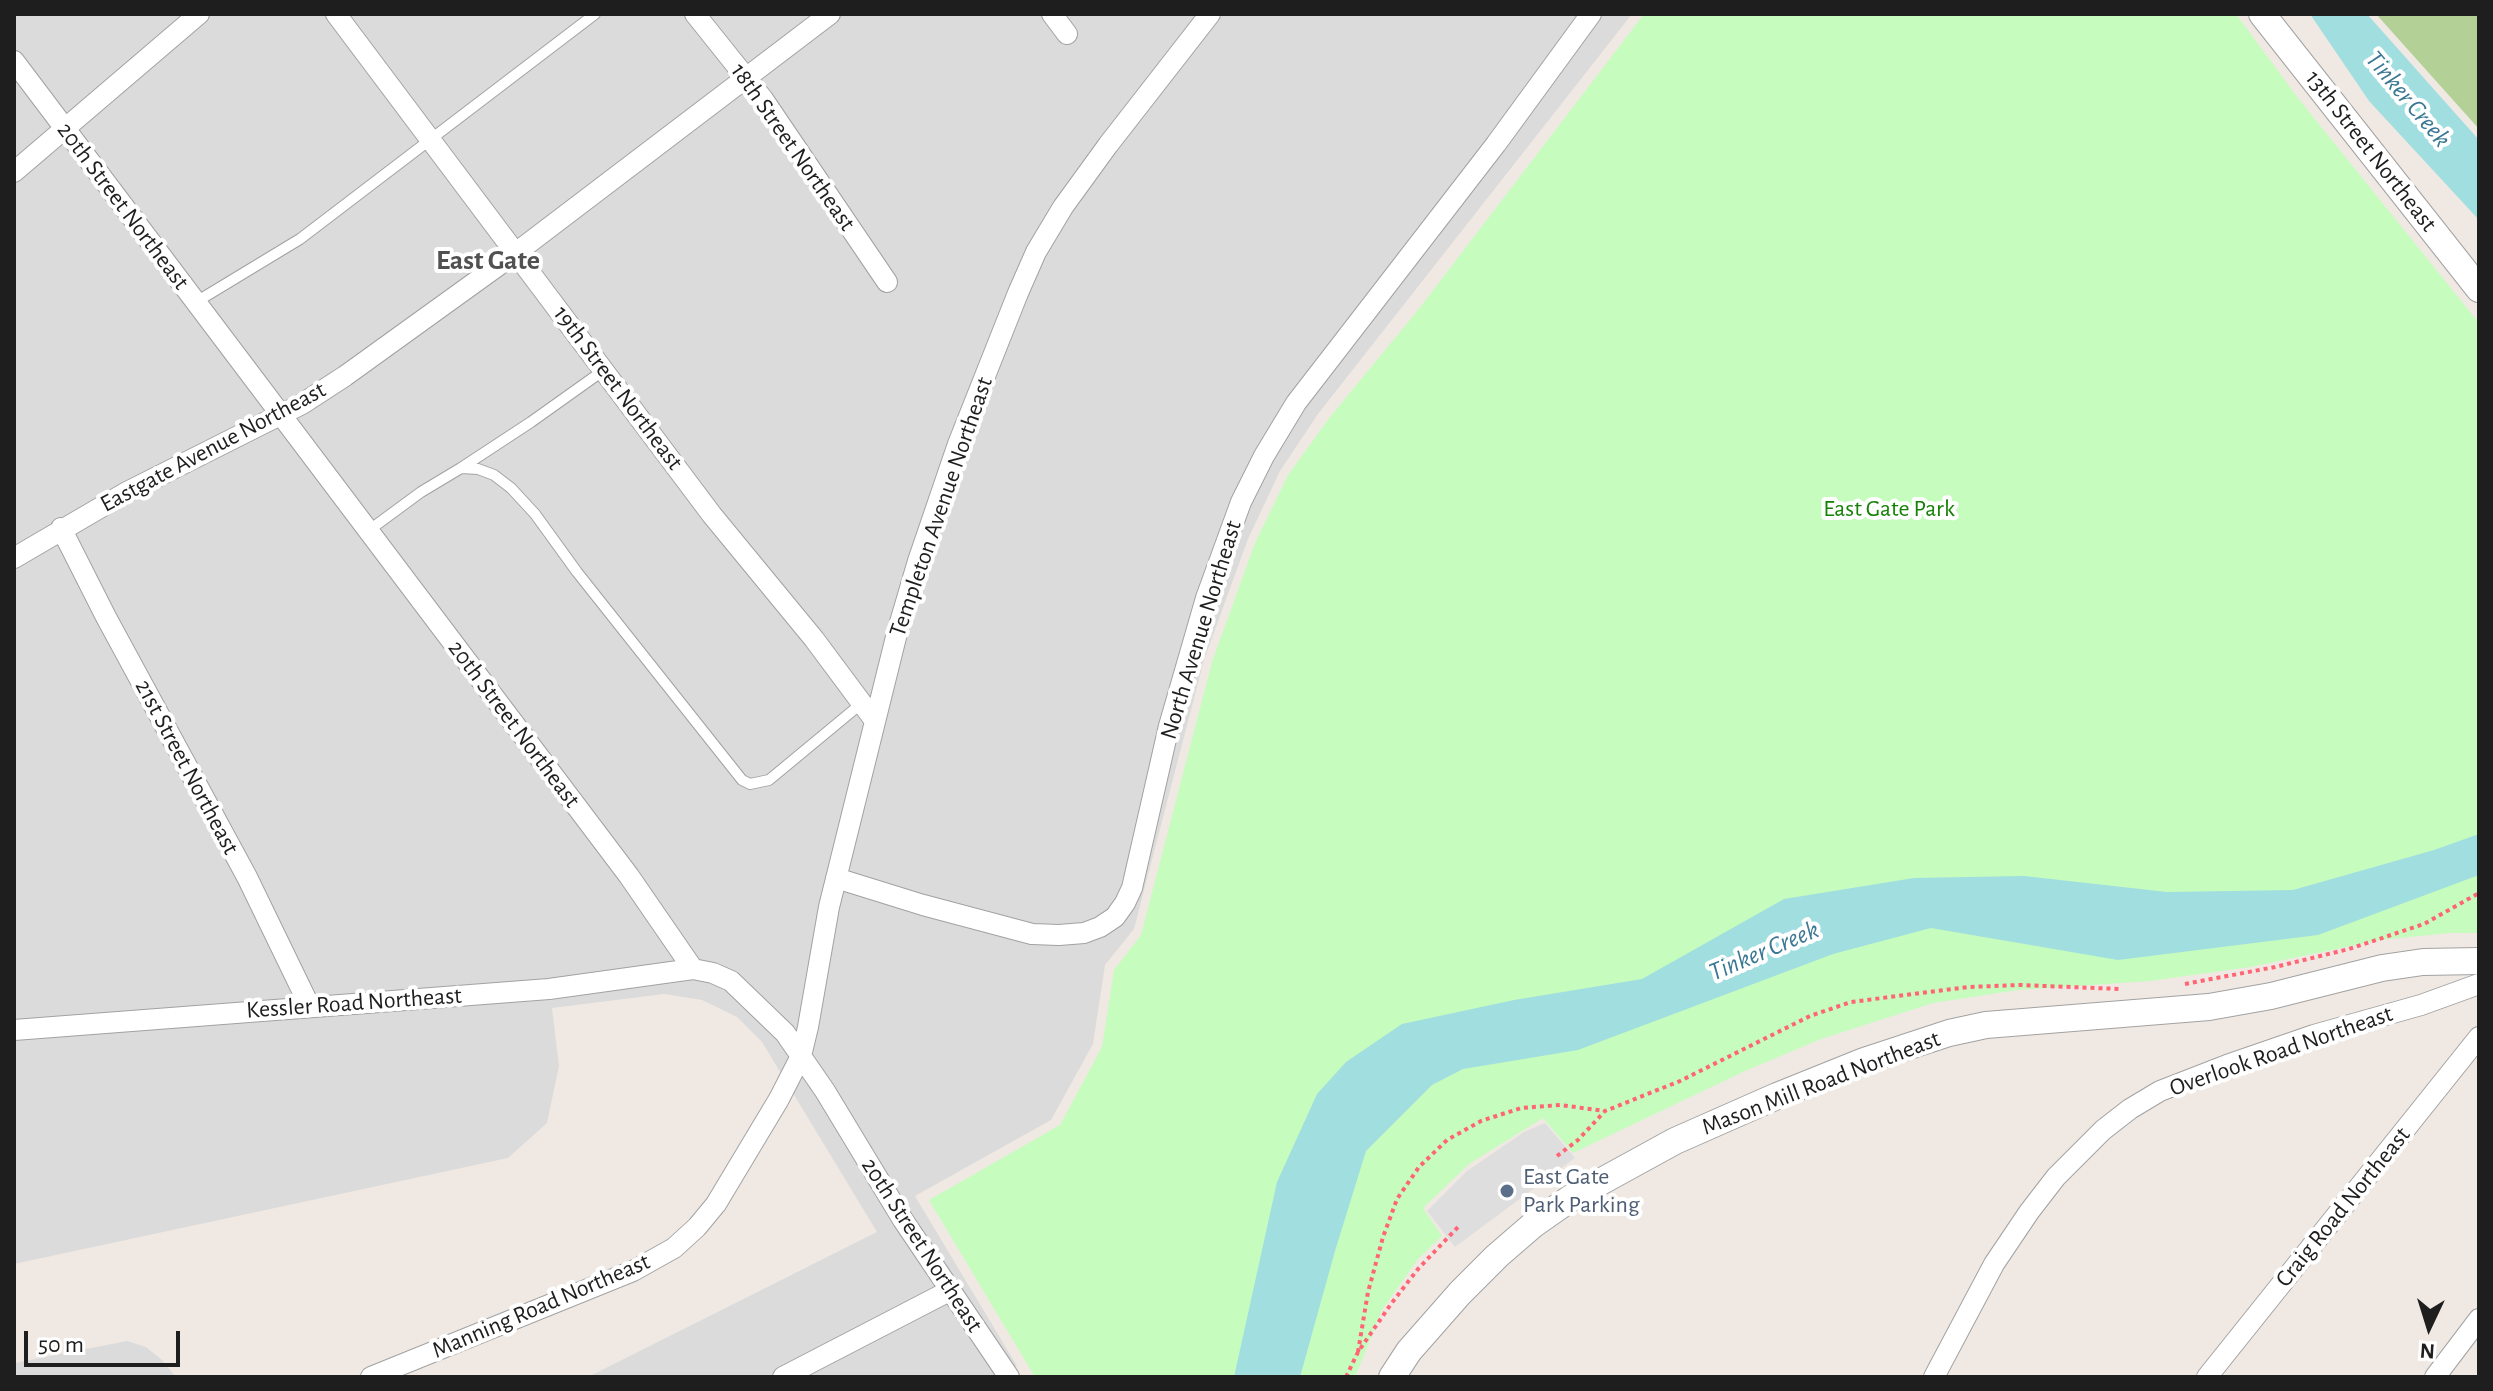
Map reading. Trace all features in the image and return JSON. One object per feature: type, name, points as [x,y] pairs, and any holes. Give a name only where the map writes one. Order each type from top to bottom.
[{"type":"street","points":[[14,172],[199,14]]},
{"type":"street","name":"19th Street Northeast","points":[[336,14],[712,515],[814,639],[875,721]]},
{"type":"street","name":"18th Street Northeast","points":[[695,14],[801,153],[887,282]]},
{"type":"street","name":"Eastgate Avenue Northeast","points":[[14,558],[61,528],[281,414],[345,376],[517,252],[830,14]]},
{"type":"street","points":[[1052,14],[1067,34]]},
{"type":"street","name":"Templeton Avenue Northeast","points":[[801,1056],[836,878],[875,721],[918,561],[958,444],[1036,252],[1063,207],[1108,145],[1210,14]]},
{"type":"street","name":"North Avenue Northeast","points":[[836,878],[1032,934],[1084,933],[1115,917],[1132,888],[1169,726],[1206,598],[1241,502],[1264,456],[1296,403],[1496,144],[1591,14]]},
{"type":"street","name":"13th Street Northeast","points":[[2262,14],[2479,289]]},
{"type":"street","name":"20th Street Northeast","points":[[14,61],[629,876],[693,969],[731,981],[785,1033],[903,1220],[1009,1377]]},
{"type":"street","name":"21st Street Northeast","points":[[61,528],[247,877],[310,1007]]},
{"type":"street","name":"Mason Mill Road Northeast","points":[[1392,1377],[1409,1351],[1480,1272],[1534,1224],[1571,1198],[1675,1141],[1864,1061],[1949,1033],[1986,1025],[2209,1007],[2271,996],[2382,968],[2423,962],[2479,961]]},
{"type":"street","name":"Kessler Road Northeast","points":[[14,1030],[549,989],[693,969]]},
{"type":"street","name":"Overlook Road Northeast","points":[[1934,1377],[1994,1264],[2029,1212],[2056,1177],[2103,1130],[2130,1109],[2160,1091],[2227,1065],[2479,984]]},
{"type":"street","name":"Craig Road Northeast","points":[[2207,1377],[2479,1037]]},
{"type":"street","name":"Manning Road Northeast","points":[[371,1377],[561,1302],[633,1271],[674,1248],[716,1204],[801,1056]]},
{"type":"street","points":[[783,1377],[951,1290]]},
{"type":"street","points":[[2435,1377],[2479,1319]]},
{"type":"lane","points":[[196,302],[300,239],[595,14]]},
{"type":"lane","points":[[368,531],[604,370]]},
{"type":"lane","points":[[461,468],[478,469],[494,475],[535,514],[577,572],[742,780],[750,784],[769,780],[862,703]]},
{"type":"path","points":[[1358,1352],[1368,1292],[1383,1237],[1397,1199],[1419,1167],[1447,1140],[1481,1121],[1521,1108],[1560,1105],[1605,1111]]},
{"type":"path","points":[[1346,1377],[1358,1352],[1418,1269],[1458,1227]]},
{"type":"shaded area","points":[[14,14],[1632,14],[1318,414],[1280,471],[1248,539],[1204,660],[1134,929],[1105,965],[1093,1044],[1051,1120],[915,1196],[1017,1366],[996,1377],[588,1377],[877,1232],[762,1042],[737,1017],[702,1000],[664,994],[552,1008],[559,1066],[547,1123],[508,1158],[14,1264]]},
{"type":"shaded area","points":[[1545,1123],[1575,1158],[1455,1247],[1427,1211],[1467,1171],[1524,1132]]},
{"type":"shaded area","points":[[127,1341],[146,1347],[176,1377],[14,1377],[14,1363]]},
{"type":"green space","name":"East Gate Park","points":[[1644,14],[2236,14],[2298,98],[2479,323],[2479,933],[2380,940],[2250,967],[2150,981],[2018,990],[1933,1003],[1821,1039],[1745,1071],[1573,1153],[1543,1118],[1469,1164],[1423,1208],[1442,1236],[1418,1259],[1382,1310],[1355,1377],[1035,1377],[929,1200],[1060,1125],[1102,1047],[1114,970],[1141,935],[1212,662],[1255,543],[1288,475]]},
{"type":"green space","points":[[2376,14],[2479,14],[2479,129]]},
{"type":"water","name":"Tinker Creek","points":[[2310,14],[2367,14],[2479,140],[2479,220],[2369,101]]},
{"type":"water","name":"Tinker Creek","points":[[2479,834],[2479,875],[2318,935],[2118,960],[1931,928],[1833,954],[1578,1050],[1463,1069],[1432,1085],[1366,1151],[1300,1377],[1234,1377],[1277,1182],[1317,1094],[1346,1062],[1402,1024],[1514,1000],[1642,979],[1784,899],[1914,878],[2024,876],[2167,892],[2293,890]]},
{"type":"place","name":"East Gate Park Parking","points":[[1507,1191]]},
{"type":"district","name":"East Gate","points":[[488,261]]}]
